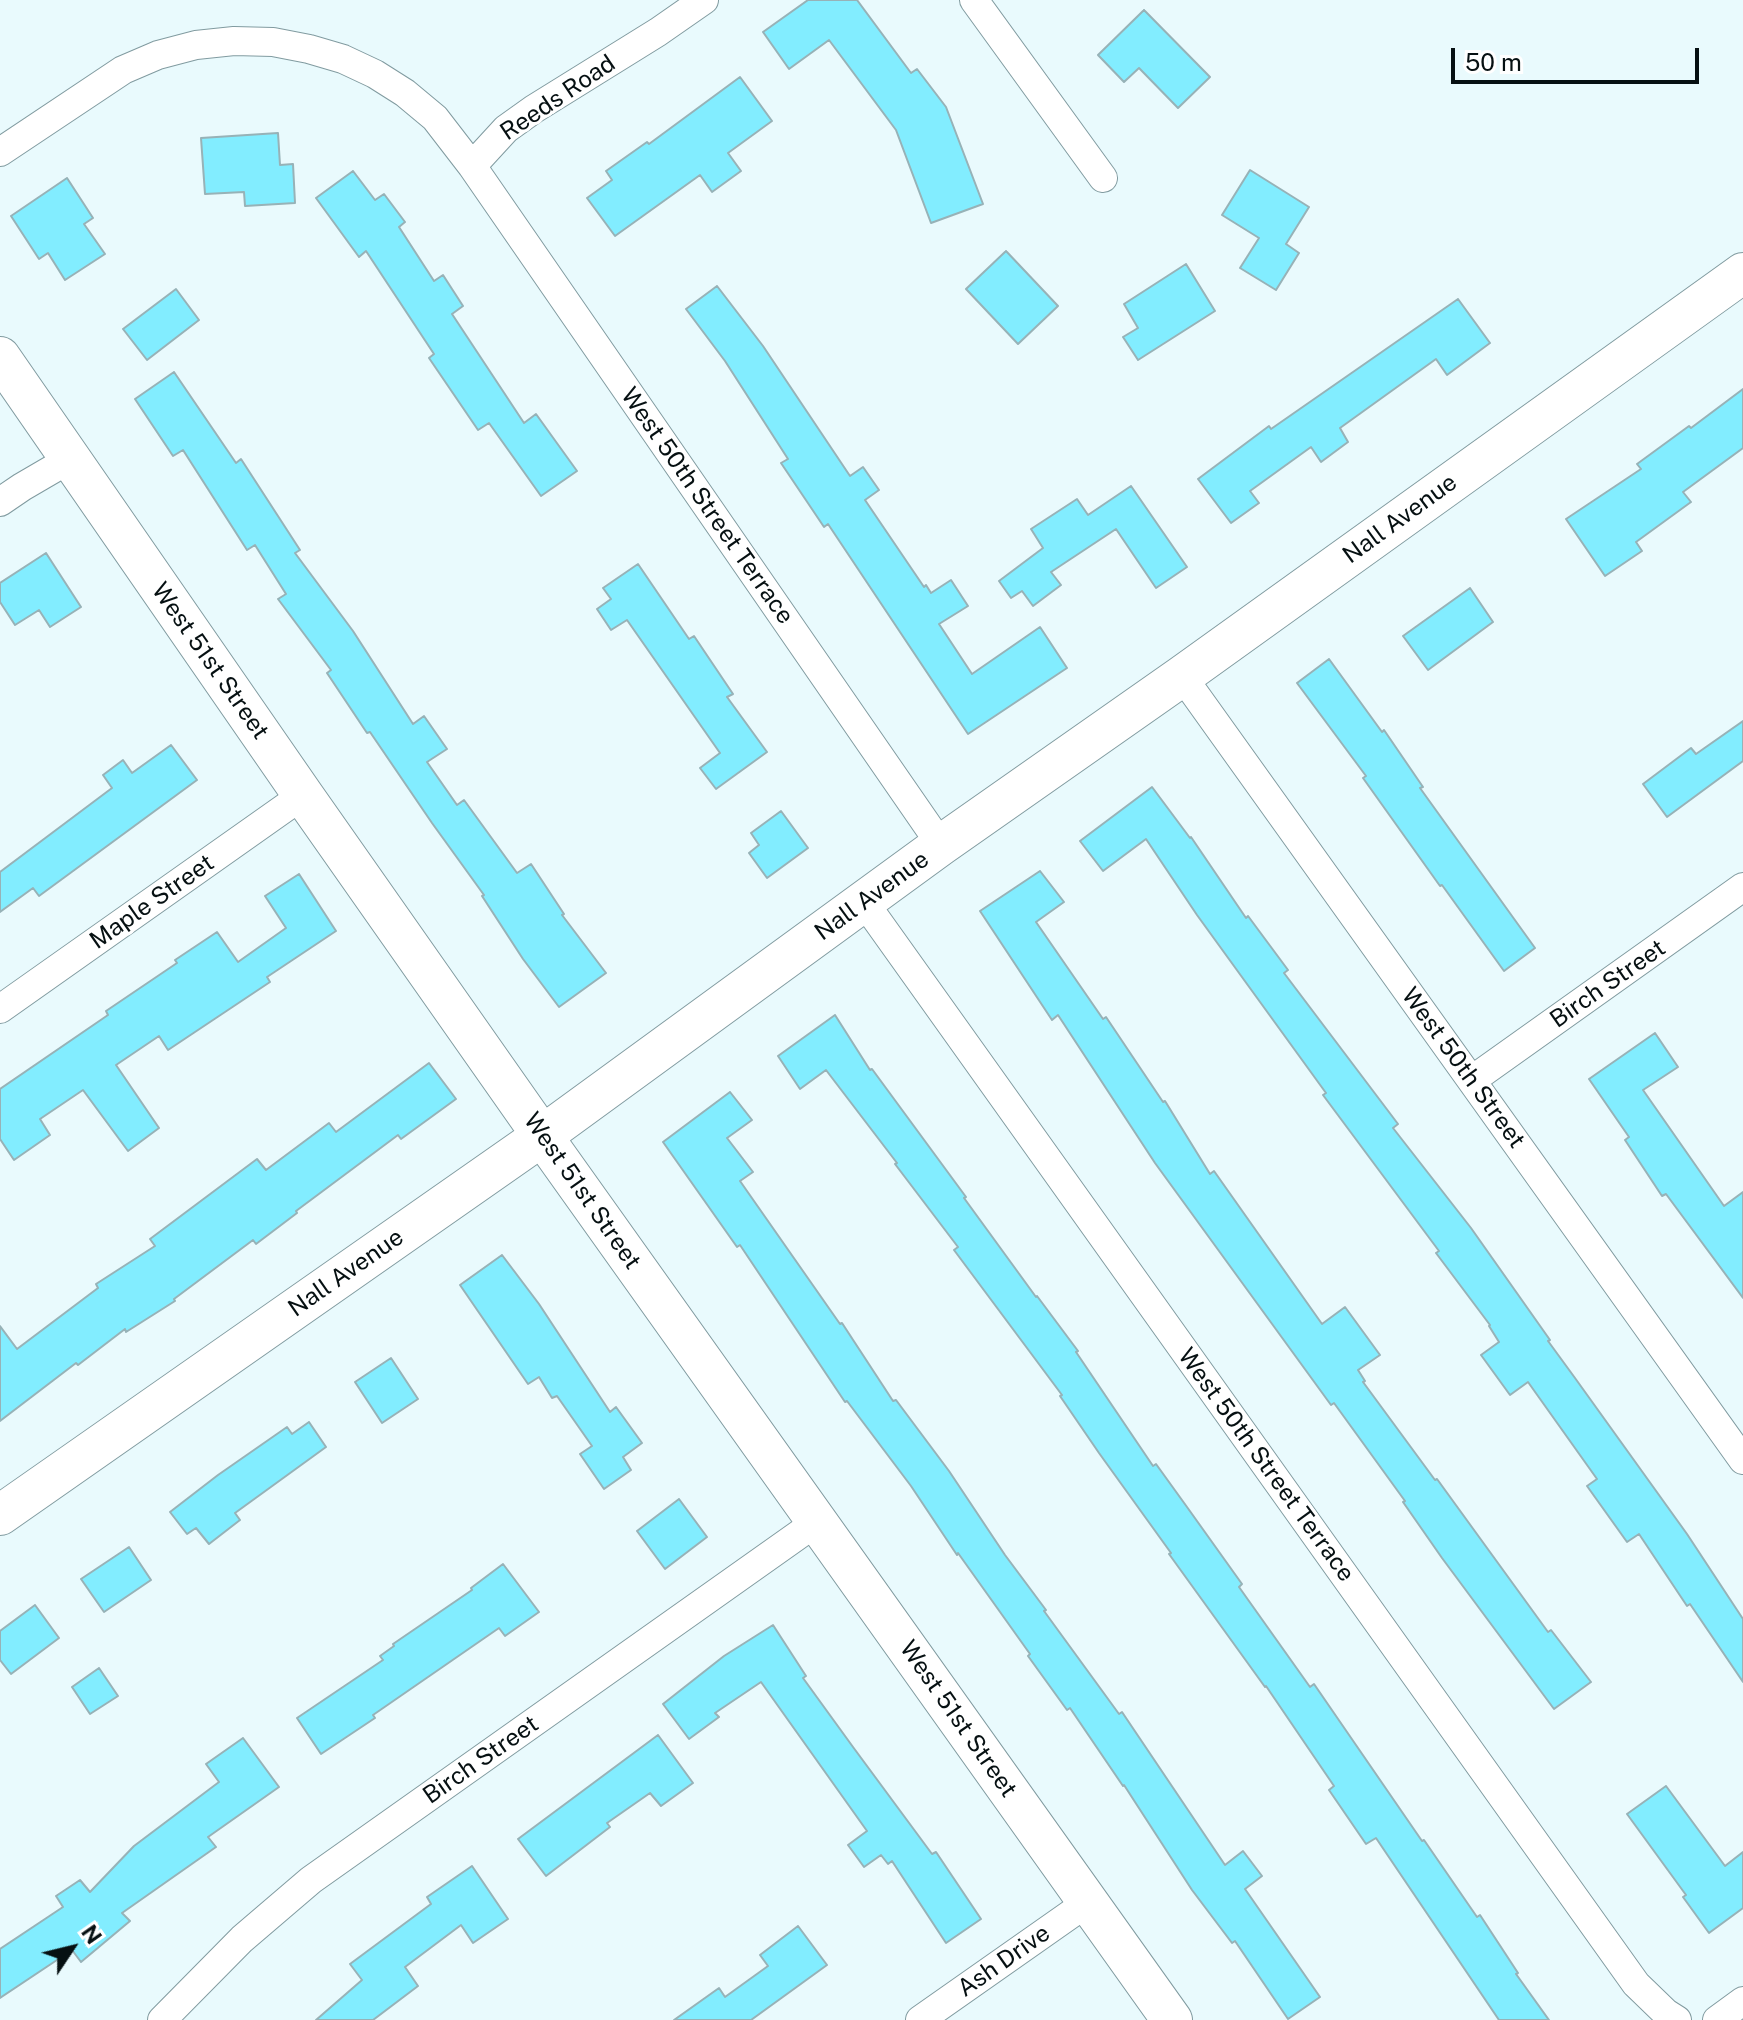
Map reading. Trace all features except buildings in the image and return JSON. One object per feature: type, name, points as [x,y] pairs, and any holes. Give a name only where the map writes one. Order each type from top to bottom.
[{"type":"street","name":"Reeds Road","points":[[472,166],[515,122],[704,0]]},
{"type":"street","points":[[974,0],[1103,178]]},
{"type":"street","points":[[0,152],[123,70],[158,55],[196,45],[234,41],[273,42],[332,56],[375,74],[405,93],[435,118],[472,166]]},
{"type":"street","name":"West 50th Street Terrace","points":[[472,166],[941,845]]},
{"type":"street","name":"Nall Avenue","points":[[0,1515],[542,1136],[941,845],[1743,273]]},
{"type":"street","name":"West 51st Street","points":[[0,357],[542,1136],[1172,2020]]},
{"type":"street","points":[[0,502],[70,459]]},
{"type":"street","name":"West 50th Street","points":[[1182,676],[1743,1460]]},
{"type":"street","name":"Maple Street","points":[[0,1009],[303,795]]},
{"type":"street","name":"Birch Street","points":[[1472,1080],[1743,887]]},
{"type":"street","name":"West 50th Street Terrace","points":[[864,902],[1626,1971],[1666,2013],[1677,2020]]},
{"type":"street","name":"Birch Street","points":[[162,2020],[242,1939],[311,1880],[818,1521]]},
{"type":"street","name":"Ash Drive","points":[[920,2020],[1088,1902]]},
{"type":"street","points":[[1717,2020],[1743,2001]]}]
